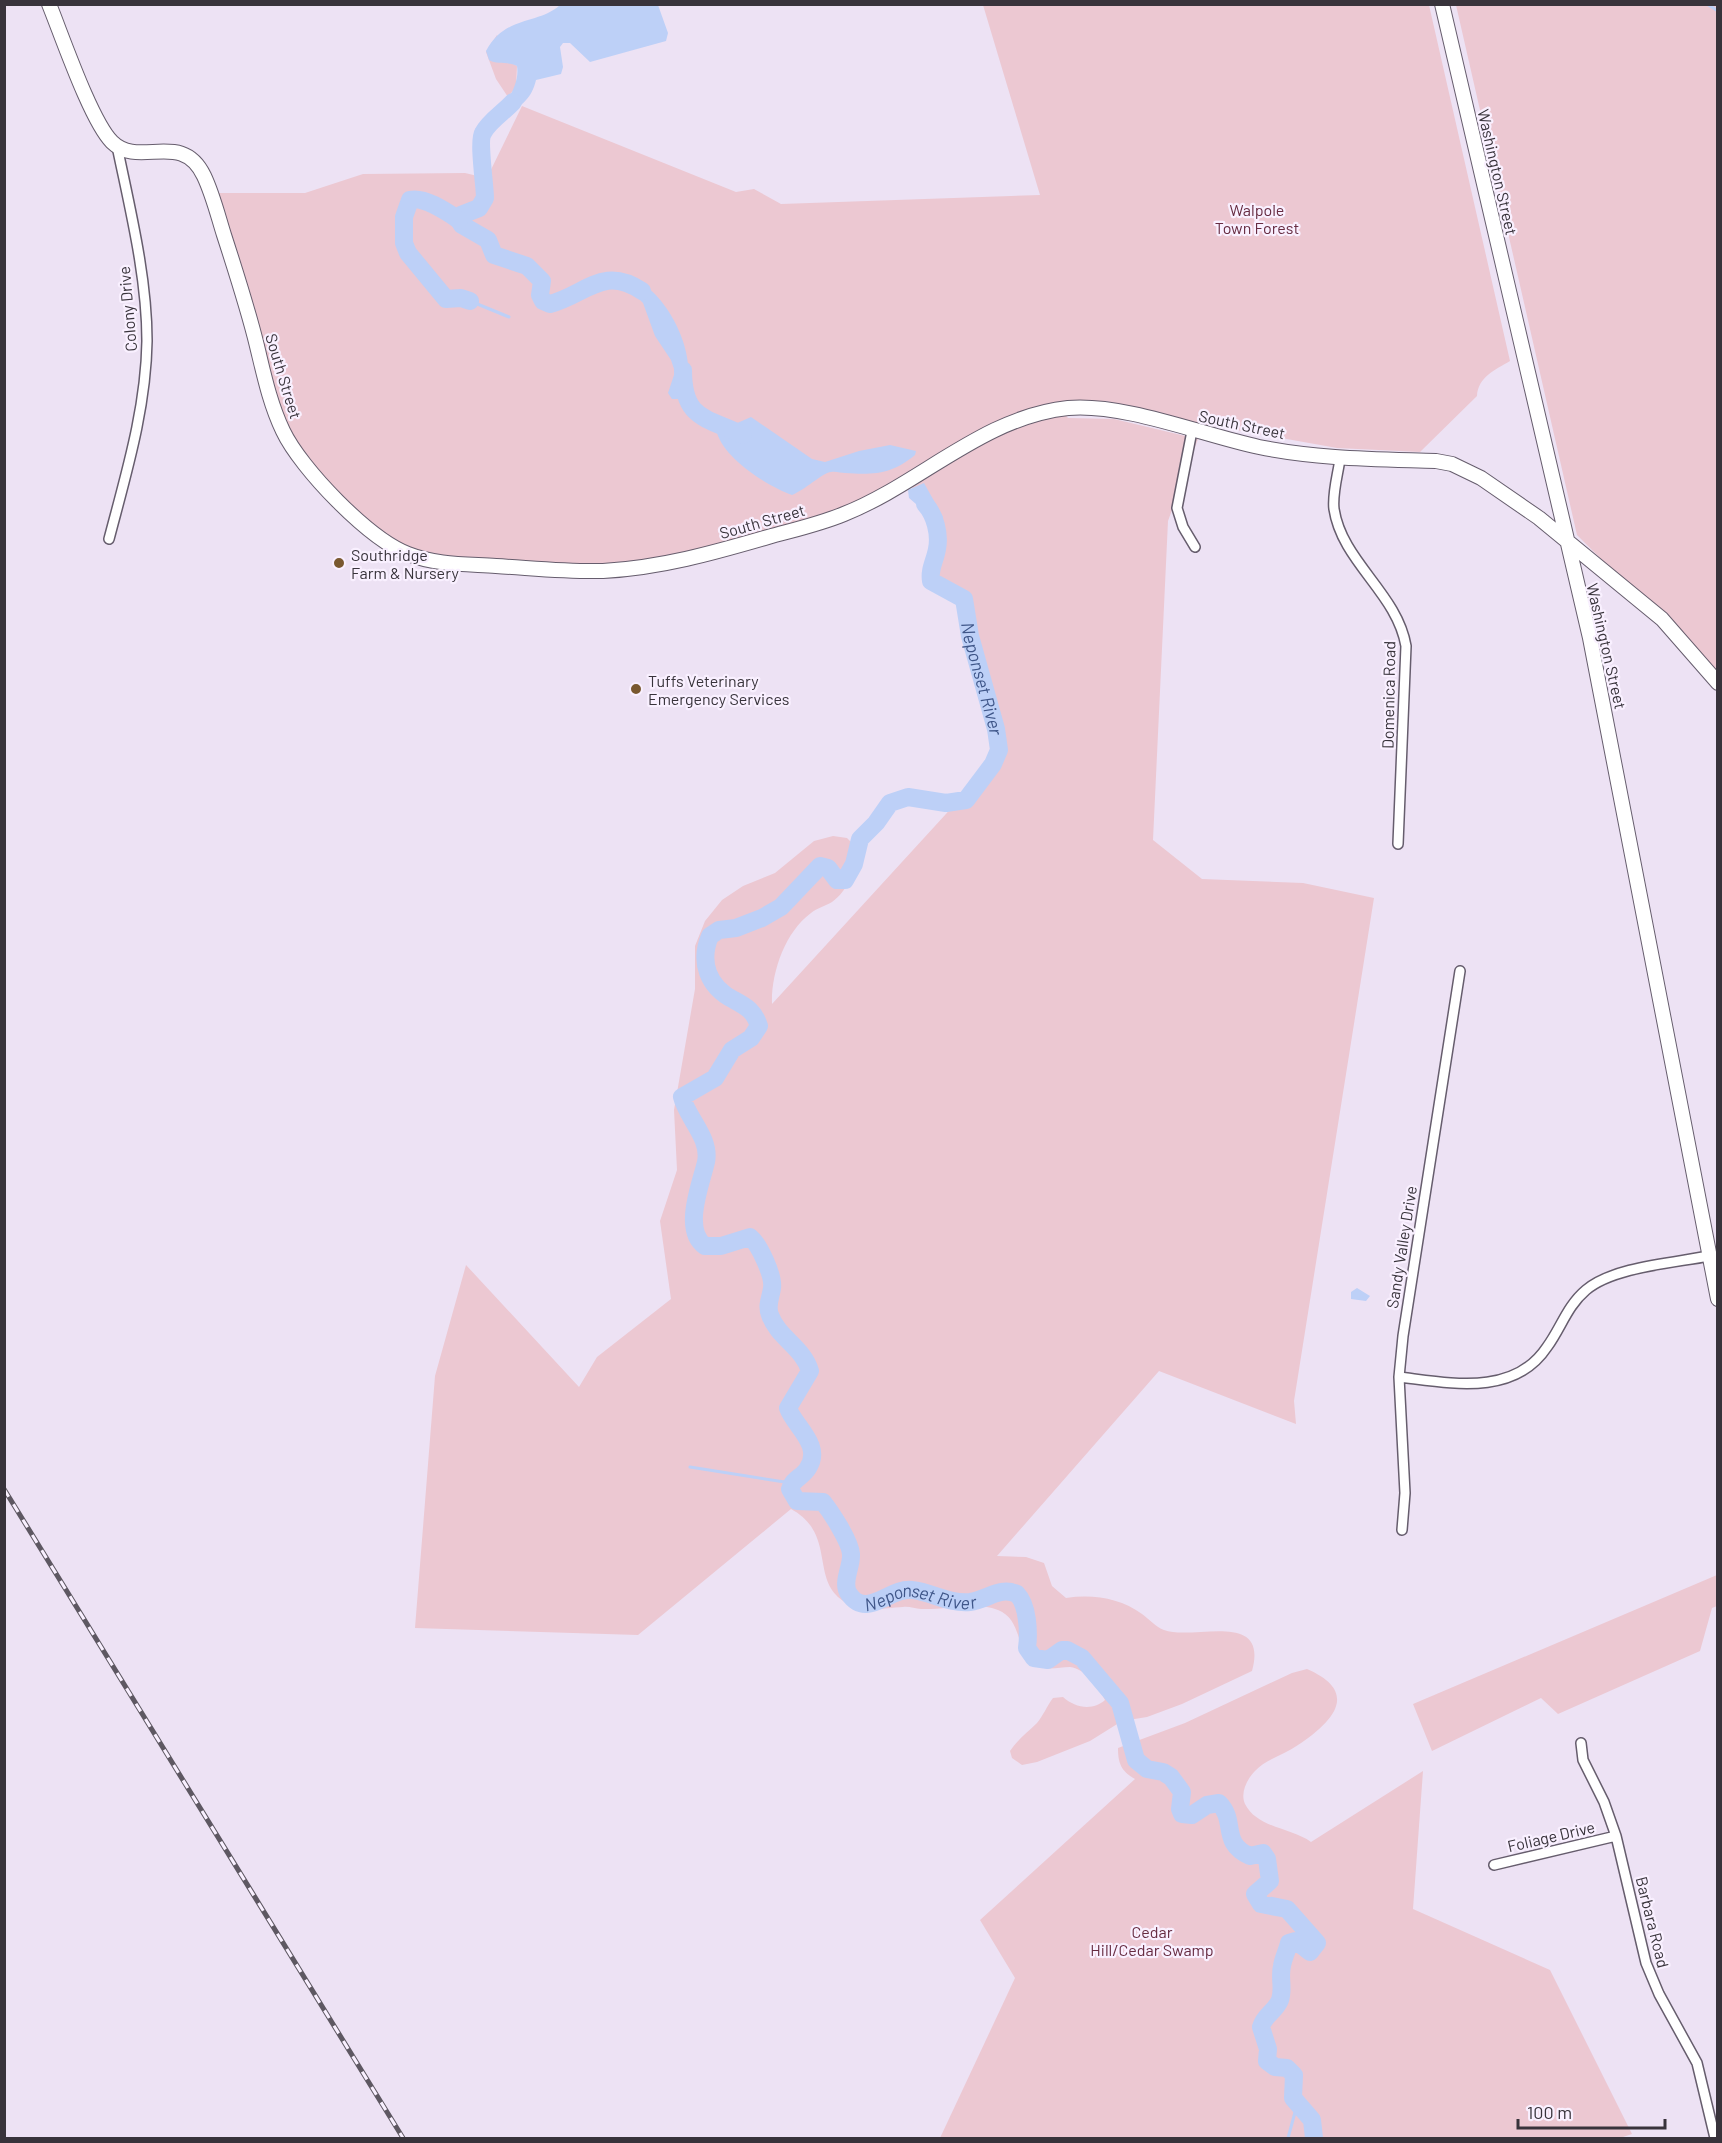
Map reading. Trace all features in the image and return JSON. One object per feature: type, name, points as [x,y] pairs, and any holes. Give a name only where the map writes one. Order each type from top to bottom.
[{"type":"street","points":[[49,4],[96,116],[105,134],[117,146]]},
{"type":"street","name":"Washington Street","points":[[1442,4],[1604,705],[1718,1299]]},
{"type":"street","name":"South Street","points":[[117,146],[133,152],[175,151],[189,157],[199,167],[211,193],[272,403],[284,433],[309,469],[364,525],[395,548],[418,557],[443,562],[599,571],[652,566],[704,555],[840,516],[888,492],[966,444],[1044,413],[1071,408],[1103,410],[1137,415],[1263,448],[1340,459],[1436,461],[1452,464],[1498,489],[1662,618],[1718,683]]},
{"type":"street","name":"Colony Drive","points":[[109,539],[135,440],[143,390],[147,339],[140,270],[117,146]]},
{"type":"street","points":[[1192,431],[1177,508],[1183,526],[1195,547]]},
{"type":"street","name":"Domenica Road","points":[[1340,459],[1334,503],[1340,533],[1398,617],[1406,646],[1398,844]]},
{"type":"street","name":"Sandy Valley Drive","points":[[1402,1530],[1405,1493],[1399,1377],[1405,1316],[1460,971]]},
{"type":"street","points":[[1399,1377],[1470,1384],[1510,1378],[1535,1362],[1548,1346],[1574,1302],[1599,1281],[1709,1256]]},
{"type":"street","name":"Barbara Road","points":[[1581,1743],[1583,1760],[1604,1803],[1616,1836],[1646,1963],[1659,1994],[1697,2063],[1715,2139]]},
{"type":"street","name":"Foliage Drive","points":[[1494,1865],[1616,1836]]},
{"type":"green space","name":"Walpole Town Forest","points":[[983,5],[1429,5],[1510,361],[1484,379],[1477,396],[1420,452],[1337,448],[1197,423],[1106,401],[1056,404],[1068,418],[1114,419],[1198,439],[1168,521],[1153,840],[1202,879],[1303,883],[1374,898],[1294,1401],[1296,1424],[1159,1371],[997,1556],[1026,1557],[1044,1563],[1052,1586],[1066,1598],[1106,1598],[1125,1604],[1164,1630],[1225,1631],[1239,1634],[1250,1640],[1254,1652],[1252,1671],[1182,1704],[1147,1717],[1122,1721],[1090,1741],[1037,1762],[1022,1765],[1012,1758],[1010,1751],[1037,1723],[1053,1698],[1063,1697],[1073,1704],[1084,1707],[1095,1706],[1105,1700],[1091,1679],[1076,1668],[1048,1668],[1035,1664],[1024,1651],[1012,1621],[998,1610],[989,1607],[869,1609],[849,1604],[836,1595],[829,1584],[814,1532],[806,1520],[791,1509],[638,1635],[415,1628],[435,1376],[466,1265],[579,1387],[597,1357],[671,1299],[660,1221],[677,1170],[674,1110],[695,989],[695,946],[705,921],[722,900],[743,886],[775,873],[814,841],[833,836],[847,838],[858,849],[853,871],[843,892],[832,902],[813,911],[802,921],[787,942],[774,979],[772,1004],[956,803],[965,799],[980,786],[992,768],[996,758],[998,739],[970,636],[964,599],[931,581],[938,539],[929,513],[908,480],[858,508],[634,568],[443,562],[395,548],[293,449],[211,193],[305,193],[363,174],[465,173],[482,177],[484,184],[522,106],[736,192],[754,189],[781,204],[1040,195]]},
{"type":"green space","points":[[1456,5],[1717,5],[1717,683],[1645,603],[1577,535]]},
{"type":"green space","points":[[497,35],[510,62],[517,66],[516,87],[508,97],[496,79],[486,52]]},
{"type":"green space","points":[[1717,1575],[1717,1606],[1712,1608],[1700,1651],[1558,1714],[1541,1698],[1432,1751],[1413,1704]]},
{"type":"green space","name":"Cedar Hill/Cedar Swamp","points":[[1307,1669],[1333,1687],[1337,1697],[1336,1707],[1331,1716],[1311,1736],[1264,1763],[1252,1774],[1245,1786],[1243,1795],[1245,1804],[1251,1812],[1266,1823],[1311,1842],[1423,1771],[1413,1909],[1550,1970],[1632,2134],[1620,2138],[940,2138],[1015,1978],[980,1920],[1135,1779],[1121,1766],[1118,1748],[1185,1723],[1292,1673]]},
{"type":"water","points":[[560,5],[658,5],[668,33],[666,41],[590,62],[570,43],[563,43],[560,47],[563,67],[561,74],[536,80],[531,94],[522,104],[498,118],[512,93],[517,66],[489,60],[486,51],[502,31],[542,16]]},
{"type":"water","points":[[631,279],[645,285],[658,297],[670,313],[679,331],[686,350],[688,369],[686,386],[678,399],[672,399],[668,393],[675,372],[671,360],[655,336],[643,303],[622,282]]},
{"type":"water","points":[[751,417],[812,459],[825,462],[859,451],[890,445],[916,451],[915,455],[891,470],[865,474],[831,472],[792,495],[748,470],[721,443],[717,433],[724,422],[735,424]]},
{"type":"water","points":[[924,483],[943,517],[940,524],[931,528],[923,510],[909,498],[908,490]]},
{"type":"water","points":[[1357,1288],[1370,1296],[1366,1301],[1351,1299],[1351,1292]]},
{"type":"waterway","points":[[1707,4],[1718,11]]},
{"type":"waterway","name":"Neponset River","points":[[513,102],[483,133],[481,154],[485,198],[479,208],[461,215],[459,220],[462,225],[488,240],[494,255],[527,266],[542,281],[540,295],[543,301],[550,304],[606,281],[628,284],[642,291]]},
{"type":"waterway","points":[[459,220],[428,202],[410,200],[404,217],[404,243],[408,253],[446,299],[461,298],[470,301]]},
{"type":"waterway","points":[[470,301],[509,317]]},
{"type":"waterway","name":"Neponset River","points":[[683,370],[684,386],[692,407],[707,419],[743,435]]},
{"type":"waterway","name":"Neponset River","points":[[925,504],[934,519],[938,537],[931,581],[964,599],[970,636],[996,729],[999,750],[993,764],[966,800],[946,803],[908,797],[890,803],[876,823],[860,839],[854,864],[845,880],[837,880],[828,868],[820,866],[781,907],[762,918],[736,928],[719,930],[710,936],[705,955],[712,981],[725,995],[750,1010],[759,1026],[751,1038],[732,1050],[715,1078],[682,1097],[702,1136],[707,1153],[695,1206],[695,1229],[698,1239],[705,1246],[721,1246],[750,1237],[758,1246],[765,1261],[772,1283],[770,1315],[779,1330],[802,1355],[810,1371],[788,1408],[810,1444],[812,1460],[806,1471],[790,1489],[797,1501],[823,1502],[840,1527],[851,1554],[846,1580],[849,1594],[863,1604],[879,1601],[904,1590],[919,1591],[962,1602],[976,1601],[1005,1592],[1017,1594],[1026,1612],[1027,1648],[1034,1658],[1048,1660],[1062,1650],[1067,1650],[1082,1658],[1120,1703],[1136,1760],[1147,1769],[1163,1772],[1171,1777],[1182,1792],[1180,1809],[1182,1814],[1192,1815],[1207,1805],[1219,1803],[1227,1817],[1235,1845],[1250,1856],[1263,1853],[1267,1859],[1270,1881],[1255,1894],[1261,1904],[1287,1909],[1317,1943],[1310,1952],[1296,1941],[1289,1943],[1281,1970],[1280,2000],[1261,2027],[1268,2049],[1267,2061],[1275,2067],[1287,2068],[1294,2075],[1293,2098],[1312,2120],[1314,2138]]},
{"type":"waterway","points":[[690,1467],[791,1483]]},
{"type":"waterway","points":[[1288,2138],[1297,2105]]},
{"type":"railway","points":[[4,1489],[403,2138]]},
{"type":"place","name":"Southridge Farm & Nursery","points":[[339,563]]},
{"type":"place","name":"Tuffs Veterinary Emergency Services","points":[[636,689]]}]
